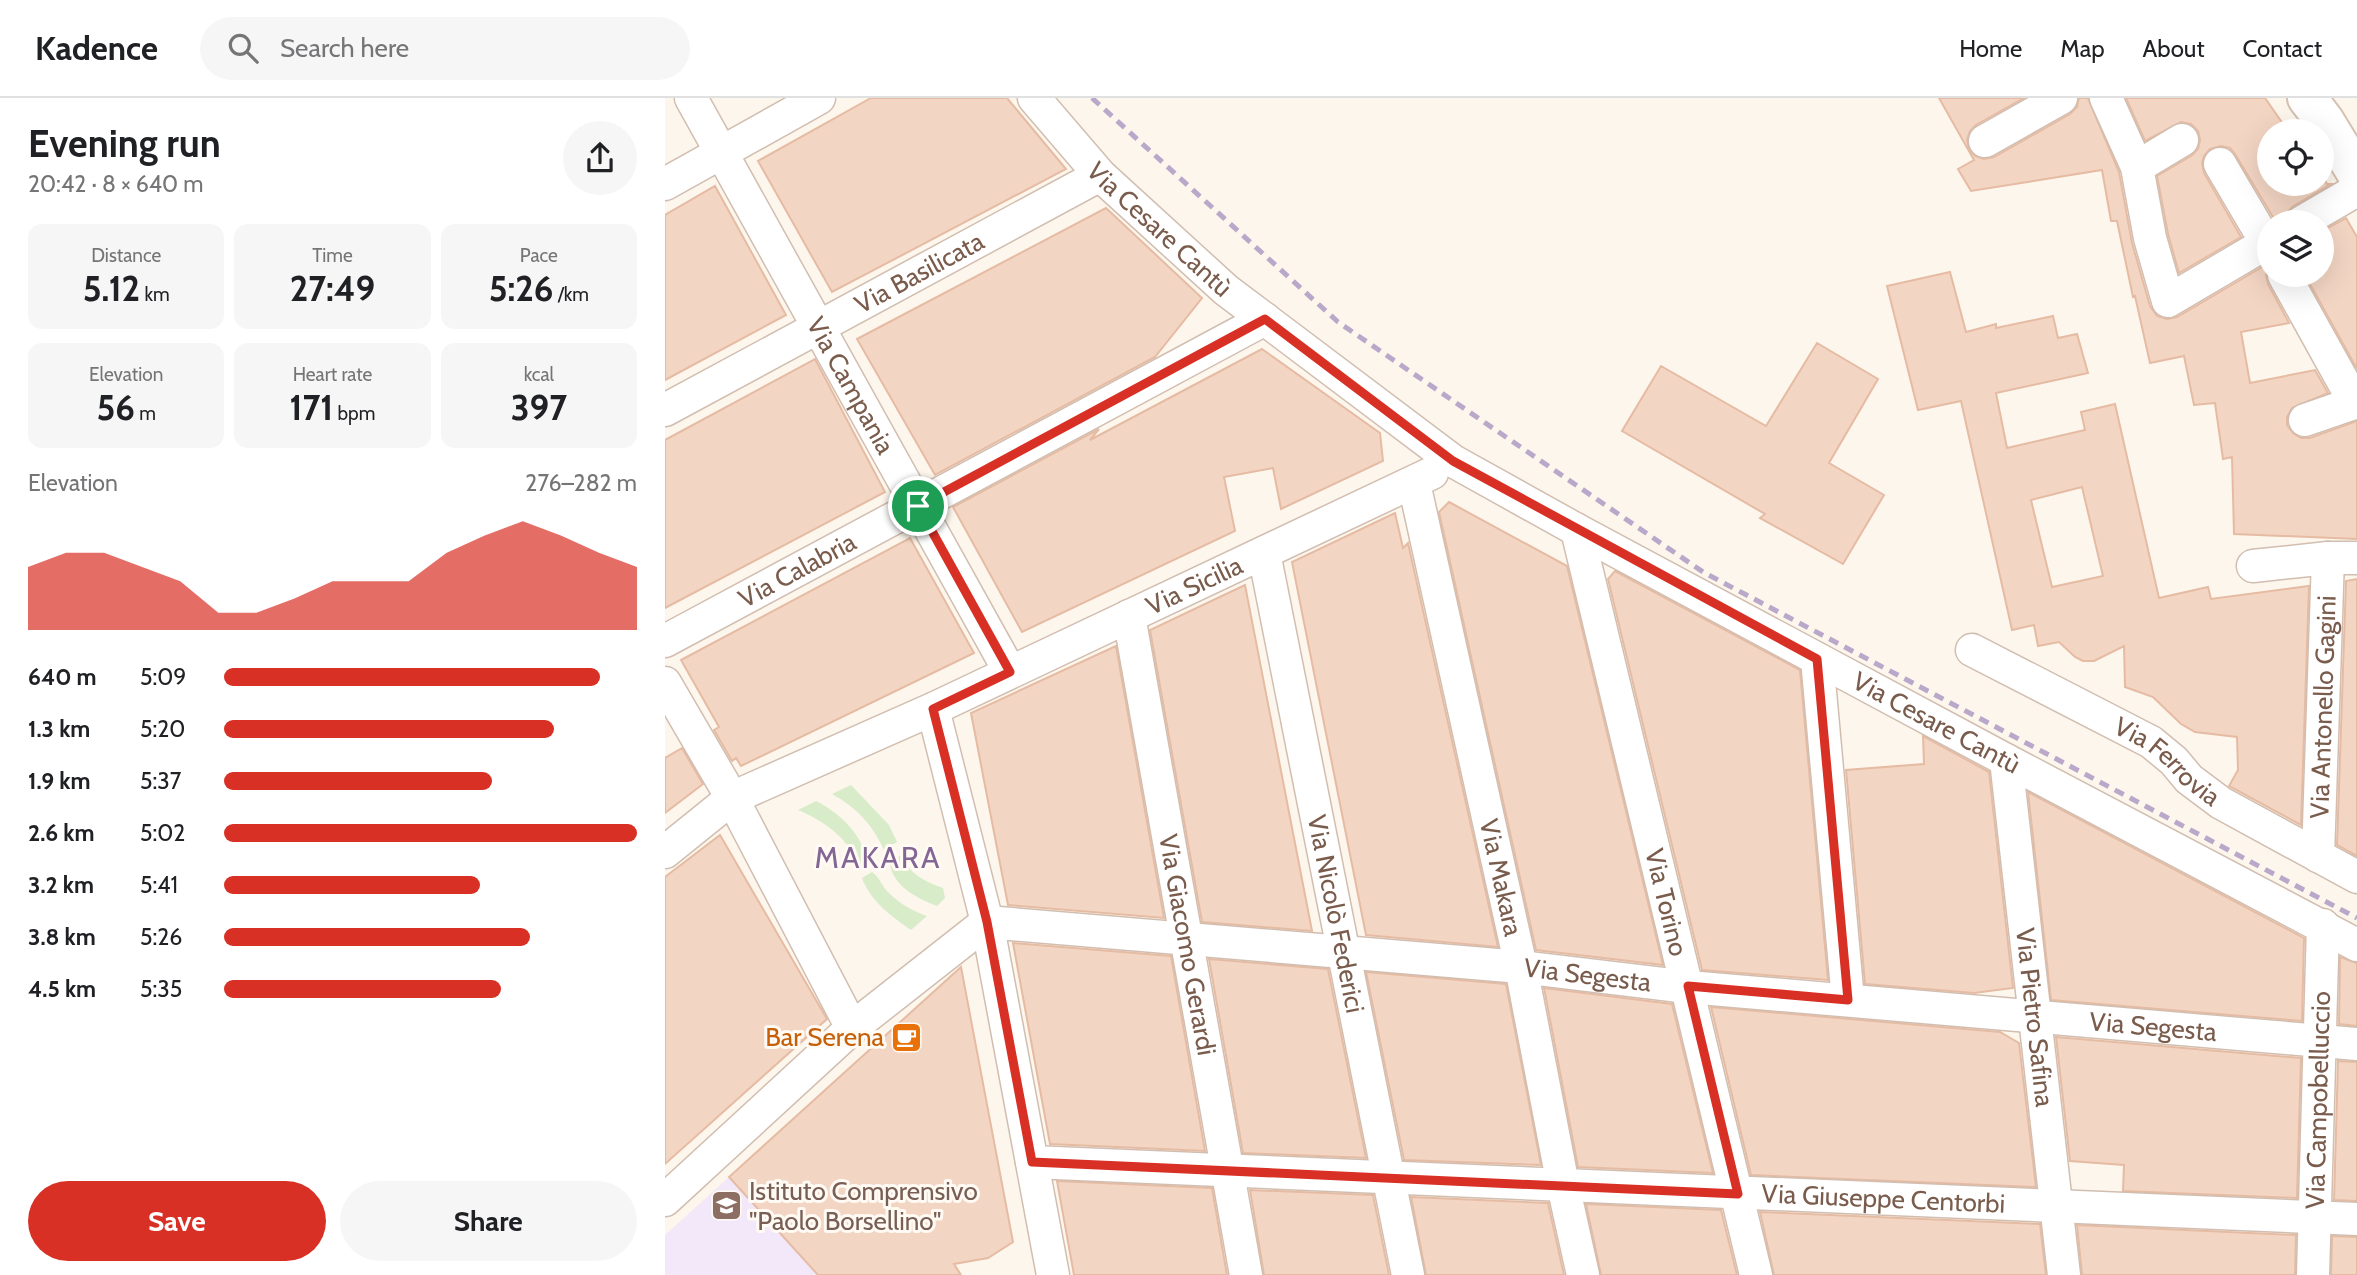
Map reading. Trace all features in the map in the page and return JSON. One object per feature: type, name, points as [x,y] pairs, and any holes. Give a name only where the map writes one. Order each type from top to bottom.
[{"type":"main road","points":[[2307,98],[2324,120],[2357,174]]},
{"type":"street","name":"Via Campania","points":[[691,98],[1010,672]]},
{"type":"street","points":[[665,184],[818,98]]},
{"type":"street","name":"Via Cesare Cantù","points":[[1034,98],[1100,175],[1226,290],[1453,461],[2006,761],[2357,945]]},
{"type":"street","points":[[1985,141],[2060,98]]},
{"type":"street","points":[[2105,98],[2137,167],[2150,238],[2168,301],[2257,251]]},
{"type":"street","points":[[2137,167],[2182,140]]},
{"type":"street","points":[[2220,164],[2257,224]]},
{"type":"street","name":"Via Basilicata","points":[[665,411],[1100,175]]},
{"type":"street","points":[[2323,210],[2357,190]]},
{"type":"street","points":[[2291,287],[2356,402],[2305,421]]},
{"type":"street","name":"Via Calabria","points":[[665,641],[1265,319]]},
{"type":"street","name":"Via Sicilia","points":[[665,852],[732,798],[933,709],[1414,483],[1453,461]]},
{"type":"street","name":"Via Makara","points":[[1414,483],[1521,967],[1583,1275]]},
{"type":"street","name":"Via Torino","points":[[1577,530],[1756,1275]]},
{"type":"street","name":"Via Nicolò Federici","points":[[1264,553],[1408,1275]]},
{"type":"street","points":[[2253,566],[2343,558]]},
{"type":"street","name":"Via Antonello Gagini","points":[[2318,856],[2343,558]]},
{"type":"street","name":"Via Giacomo Gerardi","points":[[1129,616],[1246,1275]]},
{"type":"street","name":"Via Ferrovia","points":[[1972,650],[2151,743],[2174,761],[2189,779],[2221,803],[2357,877]]},
{"type":"street","points":[[1817,659],[1848,1000]]},
{"type":"street","points":[[665,683],[732,798],[852,1028]]},
{"type":"street","points":[[933,709],[987,922],[1053,1275]]},
{"type":"street","name":"Via Pietro Safina","points":[[2006,761],[2064,1275]]},
{"type":"street","points":[[665,1200],[852,1028],[987,922]]},
{"type":"street","name":"Via Segesta","points":[[987,922],[1521,967],[1688,986],[2357,1044]]},
{"type":"street","name":"Via Campobelluccio","points":[[2313,1275],[2322,925]]},
{"type":"street","name":"Via Giuseppe Centorbi","points":[[1032,1162],[2357,1219]]},
{"type":"shaded area","name":"Istituto Comprensivo \"Paolo Borsellino\"","points":[[729,1177],[818,1275],[665,1275],[665,1235]]},
{"type":"green space","points":[[851,785],[889,825],[897,842],[884,850],[863,818],[832,794]]},
{"type":"green space","points":[[816,801],[849,825],[860,842],[867,861],[855,868],[849,848],[843,840],[826,825],[798,810]]},
{"type":"green space","points":[[903,854],[912,872],[943,888],[945,898],[937,906],[914,895],[895,878],[890,862]]},
{"type":"green space","points":[[872,872],[895,899],[927,916],[911,930],[889,914],[876,901],[862,878]]},
{"type":"building","points":[[871,98],[1007,98],[1066,169],[832,292],[758,161]]},
{"type":"building","points":[[1939,98],[2024,98],[1970,131],[1967,140],[1969,149],[1975,156],[1984,159],[1994,157],[2070,114],[2077,107],[2079,98],[2088,98],[2119,172],[2132,243],[2150,306],[2157,316],[2167,319],[2177,317],[2257,270],[2257,287],[2270,287],[2289,323],[2241,332],[2250,383],[2315,370],[2328,393],[2292,408],[2287,417],[2287,425],[2301,438],[2310,438],[2357,421],[2357,539],[2234,534],[2232,457],[2223,459],[2215,403],[2194,405],[2184,356],[2150,363],[2117,221],[2111,221],[2102,170],[1971,191],[1958,169],[1974,160]]},
{"type":"building","points":[[2126,98],[2265,98],[2280,119],[2257,119],[2257,190],[2230,148],[2221,146],[2210,149],[2204,156],[2204,173],[2241,237],[2179,273],[2168,234],[2157,176],[2198,149],[2198,131],[2191,124],[2181,122],[2145,141]]},
{"type":"building","points":[[715,186],[786,315],[665,380],[665,215]]},
{"type":"building","points":[[2260,196],[2311,196],[2289,210],[2269,210]]},
{"type":"building","points":[[1106,208],[1202,298],[1155,357],[935,475],[857,339]]},
{"type":"building","points":[[2346,218],[2357,237],[2357,369],[2312,287],[2334,287],[2334,224]]},
{"type":"building","points":[[1950,272],[1966,332],[1996,324],[1996,328],[2053,316],[2058,338],[2077,334],[2088,373],[1996,393],[2007,448],[2085,430],[2081,412],[2115,404],[2159,598],[2208,587],[2211,599],[2309,586],[2301,825],[2229,786],[2238,770],[2237,737],[2195,732],[2181,724],[2153,697],[2125,687],[2124,646],[2094,661],[2083,661],[2059,642],[2038,646],[2034,625],[2012,630],[1961,401],[1918,410],[1887,286]],"holes":[[[2082,487],[2103,576],[2052,587],[2031,500]]]},
{"type":"building","points":[[1817,343],[1878,379],[1829,463],[1884,495],[1843,564],[1760,518],[1765,514],[1622,431],[1661,366],[1766,426]]},
{"type":"building","points":[[1262,349],[1380,433],[1383,461],[1281,509],[1273,468],[1224,477],[1235,531],[1022,632],[953,507],[1099,429],[1090,440]]},
{"type":"building","points":[[815,359],[885,492],[665,608],[665,440]]},
{"type":"building","points":[[1449,502],[1567,566],[1663,965],[1536,950],[1439,512]]},
{"type":"building","points":[[1395,513],[1403,548],[1408,543],[1498,947],[1366,935],[1292,562]]},
{"type":"building","points":[[910,538],[974,653],[741,766],[736,758],[732,761],[714,730],[719,727],[681,660]]},
{"type":"building","points":[[1615,571],[1800,670],[1828,980],[1702,970],[1608,579]]},
{"type":"building","points":[[2357,579],[2357,856],[2337,845],[2346,581]]},
{"type":"building","points":[[1245,585],[1312,931],[1202,922],[1150,630]]},
{"type":"building","points":[[1116,646],[1164,918],[1008,905],[971,713]]},
{"type":"building","points":[[1923,736],[1989,772],[2013,988],[1974,993],[1865,984],[1846,770],[1924,764]]},
{"type":"building","points":[[682,748],[703,784],[665,813],[665,758]]},
{"type":"building","points":[[2028,792],[2304,938],[2302,1021],[2051,1000]]},
{"type":"building","points":[[720,835],[827,1019],[665,1164],[665,877]]},
{"type":"building","points":[[1013,943],[1171,956],[1205,1151],[1050,1144]]},
{"type":"building","points":[[2340,957],[2357,963],[2357,1026],[2339,1024]]},
{"type":"building","points":[[1209,959],[1328,969],[1366,1158],[1243,1153]]},
{"type":"building","points":[[961,967],[1013,1242],[988,1258],[954,1264],[961,1275],[818,1275],[729,1177]]},
{"type":"building","points":[[1366,972],[1506,984],[1541,1165],[1404,1160]]},
{"type":"building","points":[[1544,988],[1672,1004],[1713,1173],[1578,1167]]},
{"type":"building","points":[[1711,1007],[2000,1032],[2019,1043],[2036,1187],[1751,1175]]},
{"type":"building","points":[[2056,1037],[2301,1058],[2297,1198],[2123,1191],[2124,1165],[2070,1161]]},
{"type":"building","points":[[2338,1061],[2357,1062],[2357,1201],[2334,1200]]},
{"type":"building","points":[[1057,1181],[1212,1188],[1227,1275],[1074,1275]]},
{"type":"building","points":[[1250,1190],[1373,1195],[1389,1275],[1264,1275]]},
{"type":"building","points":[[1411,1197],[1548,1203],[1564,1275],[1426,1275]]},
{"type":"building","points":[[1586,1204],[1721,1210],[1737,1275],[1601,1275]]},
{"type":"building","points":[[1760,1212],[2040,1224],[2046,1275],[1774,1275]]},
{"type":"building","points":[[2077,1225],[2296,1235],[2295,1275],[2082,1275]]},
{"type":"building","points":[[2332,1236],[2357,1237],[2357,1275],[2331,1275]]},
{"type":"railway","points":[[1092,98],[1338,322],[1703,572],[2357,918]]},
{"type":"place","name":"Bar Serena","points":[[907,1037]]},
{"type":"place","name":"Istituto Comprensivo \"Paolo Borsellino\"","points":[[726,1206]]},
{"type":"district","name":"MAKARA","points":[[878,858]]},
{"type":"route","points":[[1265,319],[1453,461],[1817,659],[1848,1000],[1688,986],[1738,1194],[1032,1162],[987,922],[933,709],[1010,672],[918,506],[1265,319]]}]
